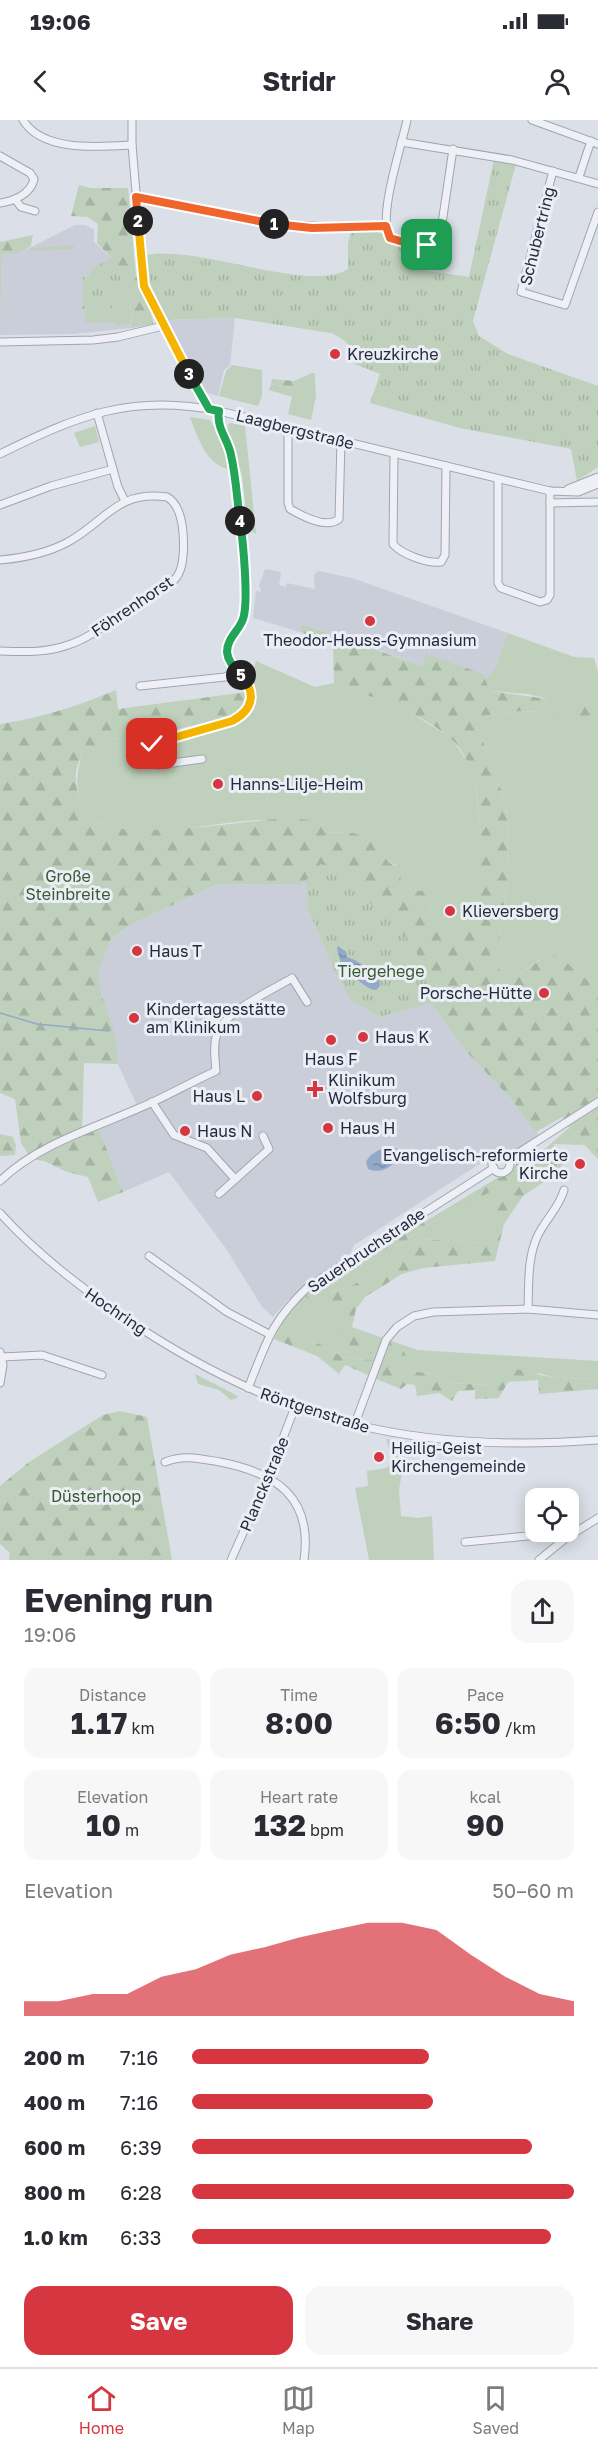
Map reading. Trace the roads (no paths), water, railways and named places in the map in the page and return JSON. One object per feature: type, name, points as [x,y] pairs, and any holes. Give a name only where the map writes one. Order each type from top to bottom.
[{"type":"street","points":[[23,120],[29,131],[67,145],[84,147],[132,145]]},
{"type":"street","points":[[132,120],[132,145],[144,286],[163,326],[209,409]]},
{"type":"street","points":[[407,120],[392,178],[386,226],[390,238],[410,244],[436,244],[441,230],[453,149]]},
{"type":"street","points":[[532,120],[594,142]]},
{"type":"street","points":[[401,142],[453,149],[553,171]]},
{"type":"street","name":"Schubertring","points":[[579,177],[594,142]]},
{"type":"street","points":[[0,156],[33,176],[33,185],[30,189],[15,199],[0,203]]},
{"type":"street","name":"Schubertring","points":[[598,184],[553,171],[521,292],[565,305],[598,212]]},
{"type":"street","points":[[136,197],[276,224],[346,228],[386,226]]},
{"type":"street","points":[[15,199],[21,207],[35,211]]},
{"type":"street","points":[[0,342],[93,340],[118,337],[163,326]]},
{"type":"street","points":[[194,406],[196,386]]},
{"type":"street","name":"Laagbergstraße","points":[[0,454],[56,427],[96,413],[138,405],[194,406],[550,491],[578,492],[598,483]]},
{"type":"street","points":[[202,759],[158,765],[151,762],[148,753],[149,748],[156,742],[232,721],[244,714],[251,703],[251,690],[230,661],[227,649],[243,618],[242,535],[231,452],[219,427],[219,411]]},
{"type":"street","points":[[96,413],[125,501]]},
{"type":"street","points":[[288,428],[288,503],[290,509],[327,523],[335,523],[339,519],[341,440]]},
{"type":"street","points":[[394,454],[393,544],[397,549],[434,563],[441,562],[445,555],[446,466]]},
{"type":"street","points":[[0,505],[62,483],[113,469]]},
{"type":"street","points":[[498,479],[498,583],[501,588],[540,602],[547,600],[550,595],[550,491]]},
{"type":"street","name":"Föhrenhorst","points":[[0,560],[51,550],[68,542],[125,501],[137,496],[161,496],[172,500],[176,506],[183,535],[181,568],[174,580],[96,631],[69,645],[40,651],[0,651]]},
{"type":"street","points":[[550,503],[598,502]]},
{"type":"street","points":[[140,686],[225,677],[237,670]]},
{"type":"street","points":[[0,1181],[26,1160],[72,1135],[139,1108],[216,1071],[217,1034],[223,1023],[292,978],[308,1002]]},
{"type":"street","points":[[152,1102],[174,1135],[207,1148],[235,1179]]},
{"type":"street","name":"Sauerbruchstraße","points":[[509,1159],[598,1102]]},
{"type":"street","points":[[219,1194],[269,1149],[263,1136]]},
{"type":"street","name":"Sauerbruchstraße","points":[[503,1155],[509,1159],[510,1166],[506,1171],[499,1172],[494,1168],[493,1162],[496,1156],[503,1155]]},
{"type":"street","name":"Sauerbruchstraße","points":[[248,1388],[269,1334],[289,1306],[308,1287],[494,1168]]},
{"type":"street","points":[[528,1309],[530,1259],[538,1236],[562,1199],[564,1190]]},
{"type":"street","name":"Hochring","points":[[1,1216],[53,1266],[80,1287],[159,1340],[210,1370],[248,1388]]},
{"type":"street","points":[[149,1256],[224,1310],[269,1334]]},
{"type":"street","points":[[354,1426],[386,1340],[397,1327],[414,1316],[433,1312],[528,1309],[598,1315]]},
{"type":"street","points":[[0,1383],[3,1365],[1,1355],[42,1355],[102,1375]]},
{"type":"street","name":"Röntgenstraße","points":[[248,1388],[354,1426],[409,1437],[471,1442],[598,1440]]},
{"type":"street","name":"Planckstraße","points":[[231,1560],[296,1407]]},
{"type":"street","points":[[165,1462],[176,1457],[192,1457],[230,1464],[268,1477],[286,1491],[301,1513],[306,1532],[304,1560]]},
{"type":"street","points":[[579,1530],[598,1518]]},
{"type":"street","points":[[465,1542],[525,1536]]},
{"type":"street","points":[[538,1560],[561,1542]]},
{"type":"water","points":[[338,946],[345,951],[347,957],[379,976],[380,986],[376,990],[351,978],[341,964]]},
{"type":"water","points":[[384,1148],[396,1148],[399,1151],[396,1161],[384,1170],[368,1169],[366,1162],[369,1157]]},
{"type":"waterway","points":[[0,1013],[37,1024],[109,1031]]},
{"type":"place","name":"Kreuzkirche","points":[[335,354]]},
{"type":"place","name":"Theodor-Heuss-Gymnasium","points":[[370,621]]},
{"type":"place","name":"Hanns-Lilje-Heim","points":[[218,784]]},
{"type":"place","name":"Klieversberg","points":[[450,911]]},
{"type":"place","name":"Haus T","points":[[137,951]]},
{"type":"place","name":"Porsche-Hütte","points":[[544,993]]},
{"type":"place","name":"Kindertagesstätte am Klinikum","points":[[134,1018]]},
{"type":"place","name":"Haus K","points":[[363,1037]]},
{"type":"place","name":"Haus F","points":[[331,1040]]},
{"type":"place","name":"Klinikum Wolfsburg","points":[[315,1089]]},
{"type":"place","name":"Haus L","points":[[257,1096]]},
{"type":"place","name":"Haus H","points":[[328,1128]]},
{"type":"place","name":"Haus N","points":[[185,1131]]},
{"type":"place","name":"Evangelisch-reformierte Kirche","points":[[580,1164]]},
{"type":"place","name":"Heilig-Geist Kirchengemeinde","points":[[379,1457]]},
{"type":"park label","name":"Große Steinbreite","points":[[68,885]]},
{"type":"park label","name":"Tiergehege","points":[[381,971]]},
{"type":"park label","name":"Düsterhoop","points":[[96,1496]]}]
